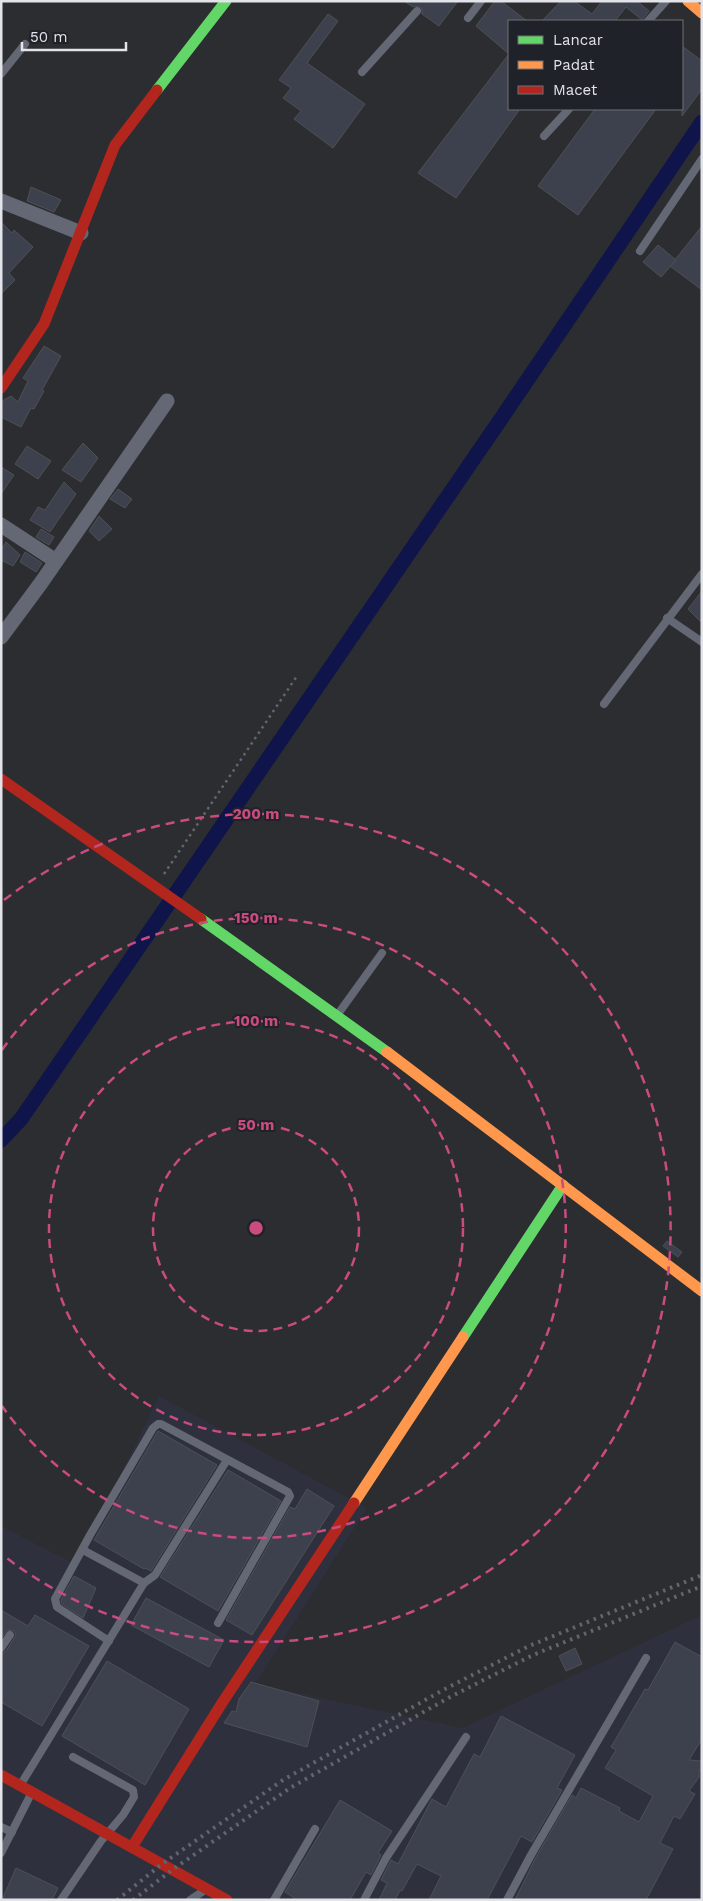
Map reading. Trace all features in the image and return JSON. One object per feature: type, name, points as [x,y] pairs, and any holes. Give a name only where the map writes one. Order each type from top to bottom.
[{"type":"street","points":[[1,388],[44,324],[115,145],[226,1]]},
{"type":"street","points":[[688,1],[702,12]]},
{"type":"street","points":[[1,201],[81,233]]},
{"type":"street","points":[[1,637],[167,401]]},
{"type":"street","points":[[1,525],[56,561]]},
{"type":"street","points":[[1,779],[337,1015],[702,1291]]},
{"type":"street","points":[[132,1847],[244,1670],[563,1185]]},
{"type":"street","points":[[1,1775],[227,1900]]},
{"type":"lane","points":[[468,18],[481,1]]},
{"type":"lane","points":[[649,20],[666,1]]},
{"type":"lane","points":[[362,72],[417,11]]},
{"type":"lane","points":[[1,74],[25,44]]},
{"type":"lane","points":[[544,136],[568,110]]},
{"type":"lane","points":[[640,251],[702,159]]},
{"type":"lane","points":[[604,704],[702,574]]},
{"type":"lane","points":[[667,618],[702,642]]},
{"type":"lane","points":[[337,1015],[382,953]]},
{"type":"lane","points":[[109,1641],[57,1607],[55,1602],[94,1527],[153,1428],[158,1424],[288,1492],[290,1496],[218,1623]]},
{"type":"lane","points":[[20,1786],[144,1583],[155,1576],[227,1460]]},
{"type":"lane","points":[[83,1550],[144,1583]]},
{"type":"lane","points":[[1,1648],[10,1635]]},
{"type":"lane","points":[[507,1900],[531,1855],[646,1658]]},
{"type":"lane","points":[[364,1900],[386,1858],[466,1737]]},
{"type":"lane","points":[[61,1900],[134,1797],[133,1790],[73,1757]]},
{"type":"lane","points":[[1,1853],[32,1792]]},
{"type":"lane","points":[[1,1827],[12,1832]]},
{"type":"lane","points":[[274,1900],[314,1829]]},
{"type":"lane","points":[[190,1900],[206,1888]]},
{"type":"path","points":[[156,888],[297,676]]},
{"type":"shaded area","points":[[159,1396],[367,1508],[255,1684],[462,1728],[702,1615],[702,1900],[1,1900],[1,1526],[77,1565]]},
{"type":"building","points":[[404,1],[458,1],[439,26],[422,14],[420,7],[413,7]]},
{"type":"building","points":[[495,1],[501,1],[526,20],[508,20],[508,53],[476,26]]},
{"type":"building","points":[[561,1],[574,1],[592,14],[602,1],[637,1],[649,11],[642,20],[626,7],[616,20],[543,20]]},
{"type":"building","points":[[328,14],[338,21],[307,63],[365,104],[333,148],[294,119],[301,111],[283,98],[291,88],[279,80]]},
{"type":"building","points":[[683,47],[702,61],[702,89],[682,116]]},
{"type":"building","points":[[508,55],[508,110],[519,110],[456,198],[418,173]]},
{"type":"building","points":[[594,110],[655,110],[578,215],[538,186]]},
{"type":"building","points":[[31,187],[61,200],[54,212],[27,201]]},
{"type":"building","points":[[1,222],[12,233],[14,230],[33,247],[9,273],[15,280],[1,294]]},
{"type":"building","points":[[702,226],[702,290],[670,266]]},
{"type":"building","points":[[658,245],[676,260],[661,277],[643,262]]},
{"type":"building","points":[[44,346],[61,356],[34,409],[31,408],[21,427],[1,417],[1,405],[4,400],[11,396],[18,402],[28,381],[23,378]]},
{"type":"building","points":[[83,443],[98,458],[81,482],[62,470]]},
{"type":"building","points":[[27,446],[51,461],[38,479],[15,464]]},
{"type":"building","points":[[1,467],[14,475],[1,494]]},
{"type":"building","points":[[64,482],[76,494],[50,532],[30,520],[38,507],[45,510]]},
{"type":"building","points":[[118,489],[132,499],[125,508],[110,499]]},
{"type":"building","points":[[99,516],[112,529],[99,541],[89,531]]},
{"type":"building","points":[[41,529],[54,537],[49,545],[36,537]]},
{"type":"building","points":[[6,542],[20,555],[13,566],[1,560],[1,550]]},
{"type":"building","points":[[25,552],[42,563],[36,572],[20,562]]},
{"type":"building","points":[[702,591],[702,623],[688,609]]},
{"type":"building","points":[[667,1241],[682,1252],[678,1257],[663,1246]]},
{"type":"building","points":[[158,1431],[217,1465],[151,1571],[144,1569],[94,1540]]},
{"type":"building","points":[[228,1470],[281,1501],[218,1611],[160,1577]]},
{"type":"building","points":[[307,1489],[334,1506],[252,1635],[226,1620],[290,1507],[295,1509]]},
{"type":"building","points":[[74,1576],[96,1588],[83,1618],[62,1604],[61,1600]]},
{"type":"building","points":[[146,1598],[224,1640],[209,1667],[131,1625]]},
{"type":"building","points":[[1,1610],[28,1626],[35,1615],[89,1646],[42,1726],[1,1702],[1,1654],[6,1651],[16,1635],[14,1631],[8,1630],[1,1638]]},
{"type":"building","points":[[675,1642],[702,1657],[702,1739],[689,1760],[702,1761],[702,1770],[699,1770],[699,1777],[689,1791],[695,1794],[680,1819],[674,1816],[660,1843],[673,1849],[646,1900],[515,1900],[536,1857],[572,1795],[576,1798],[581,1788],[620,1808],[619,1811],[639,1822],[653,1796],[605,1768],[616,1750],[611,1747],[645,1689],[648,1690]]},
{"type":"building","points":[[575,1648],[582,1664],[566,1671],[559,1656]]},
{"type":"building","points":[[107,1661],[189,1709],[145,1785],[62,1736]]},
{"type":"building","points":[[251,1682],[319,1701],[307,1747],[224,1723],[232,1711],[236,1712],[239,1699]]},
{"type":"building","points":[[501,1716],[575,1755],[557,1788],[562,1790],[532,1842],[521,1836],[487,1900],[429,1900],[441,1876],[417,1864],[395,1900],[379,1900],[387,1883],[381,1880],[391,1860],[398,1864],[432,1799],[446,1807],[474,1754],[480,1757]]},
{"type":"building","points":[[340,1800],[392,1831],[378,1853],[381,1855],[371,1875],[366,1872],[350,1900],[297,1900],[285,1892]]},
{"type":"building","points":[[16,1868],[58,1888],[52,1900],[2,1900]]},
{"type":"waterway","points":[[1,1140],[21,1119],[702,122]]},
{"type":"railway","points":[[117,1900],[162,1864],[283,1780],[443,1690],[529,1646],[702,1575]]},
{"type":"railway","points":[[133,1900],[172,1870],[290,1788],[450,1697],[533,1655],[702,1586]]},
{"type":"traffic: fast","points":[[157,90],[226,1]]},
{"type":"traffic: fast","points":[[201,919],[387,1052]]},
{"type":"traffic: fast","points":[[463,1337],[563,1185]]},
{"type":"traffic: slow","points":[[688,1],[702,13]]},
{"type":"traffic: slow","points":[[387,1052],[702,1291]]},
{"type":"traffic: slow","points":[[354,1503],[463,1337]]},
{"type":"traffic: jam","points":[[1,388],[44,324],[115,145],[157,90]]},
{"type":"traffic: jam","points":[[1,779],[201,919]]},
{"type":"traffic: jam","points":[[132,1847],[222,1703],[354,1503]]},
{"type":"traffic: jam","points":[[1,1775],[227,1900]]}]
